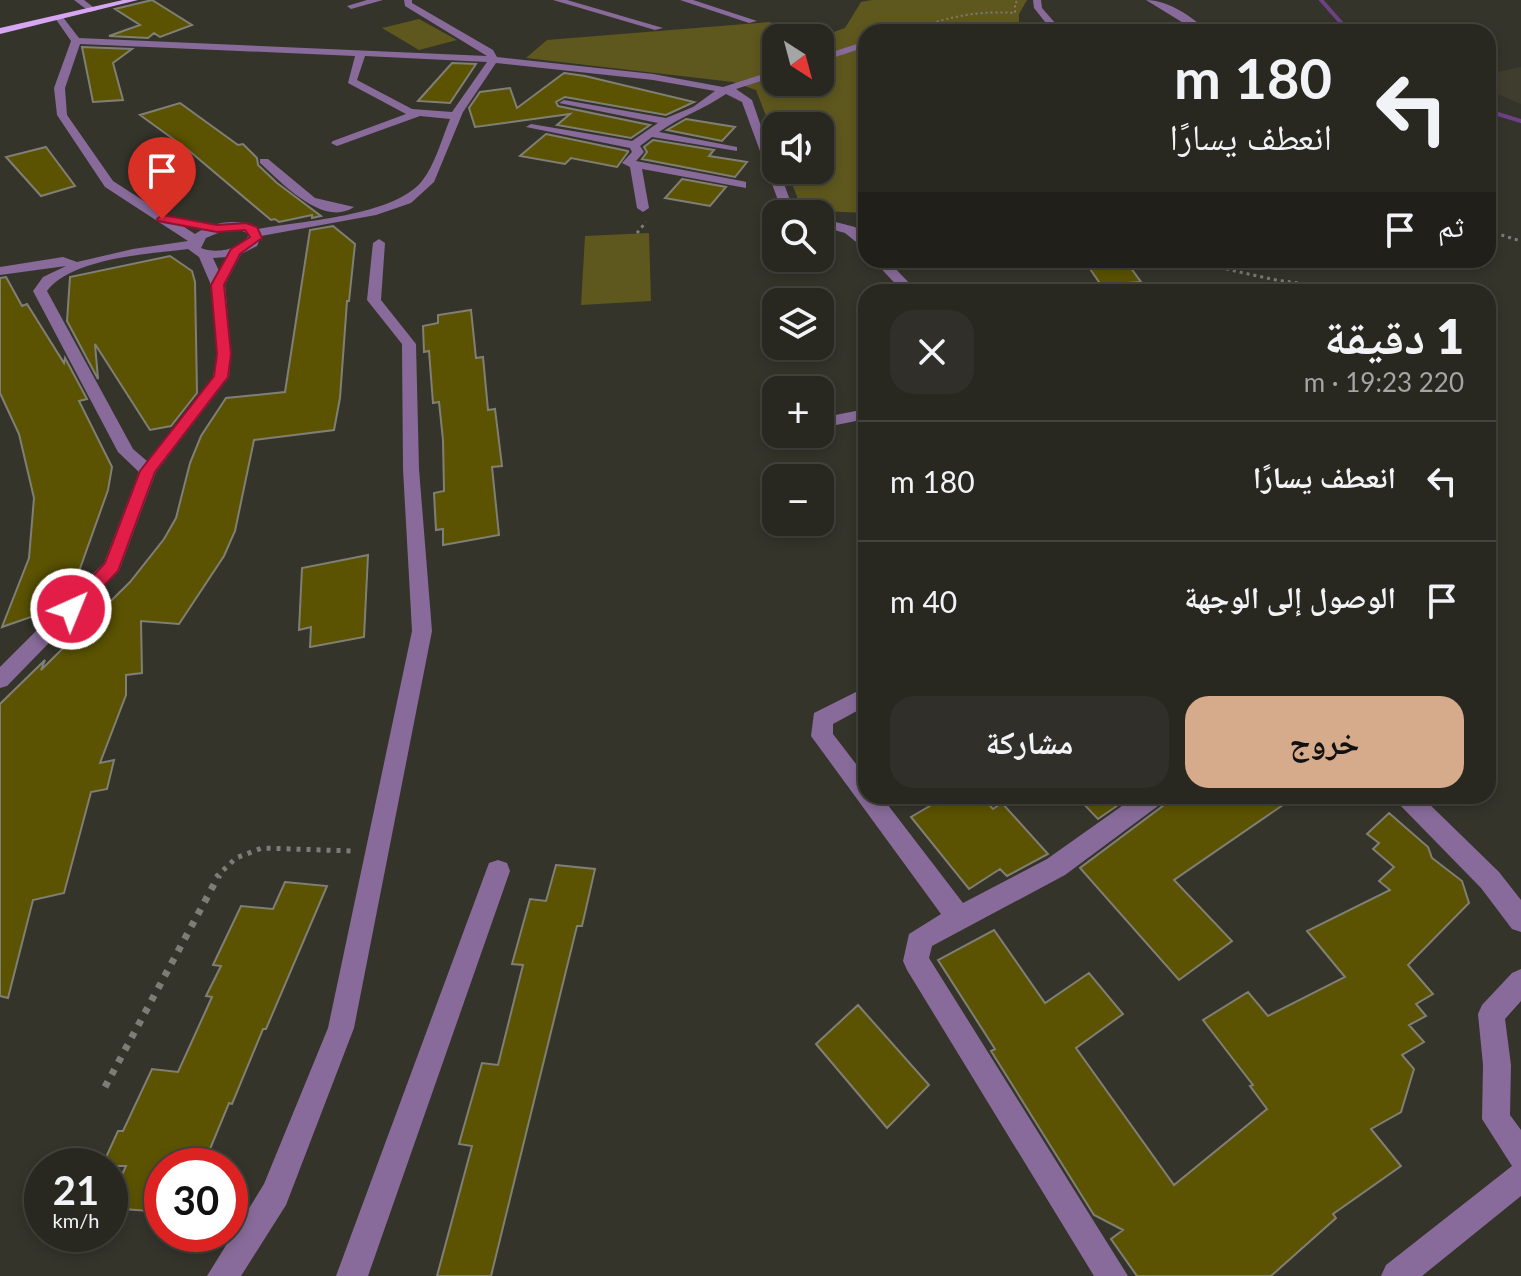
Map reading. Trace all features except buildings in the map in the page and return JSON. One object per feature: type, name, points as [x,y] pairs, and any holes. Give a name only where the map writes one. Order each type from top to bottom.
[{"type":"main road","points":[[0,31],[59,18],[93,5],[134,0]]},
{"type":"street","points":[[351,6],[379,0]]},
{"type":"street","points":[[557,0],[658,28]]},
{"type":"street","points":[[684,0],[752,21]]},
{"type":"street","points":[[1037,0],[1038,8],[1051,24]]},
{"type":"street","points":[[1150,0],[1192,24]]},
{"type":"street","points":[[80,1],[93,5]]},
{"type":"street","points":[[405,1],[490,52],[493,60]]},
{"type":"street","points":[[59,18],[76,41],[178,49],[493,60],[623,74],[741,94],[747,100],[784,200]]},
{"type":"street","points":[[76,41],[59,89],[60,111],[109,184],[194,243],[198,253],[236,252],[252,243],[256,233]]},
{"type":"street","points":[[834,54],[858,47]]},
{"type":"street","points":[[360,55],[352,81],[410,112],[456,116]]},
{"type":"street","points":[[162,219],[217,228],[237,226],[256,233],[376,211],[411,196],[428,182],[456,116],[493,60]]},
{"type":"street","points":[[634,145],[667,121],[697,109],[724,90],[762,78]]},
{"type":"street","points":[[564,103],[667,121]]},
{"type":"street","points":[[337,143],[418,113]]},
{"type":"street","points":[[531,127],[634,145]]},
{"type":"street","points":[[648,133],[733,149]]},
{"type":"street","points":[[634,145],[638,152],[628,163],[636,167],[742,185]]},
{"type":"street","points":[[264,161],[306,199],[324,208],[411,196]]},
{"type":"street","points":[[636,167],[643,208]]},
{"type":"street","points":[[834,222],[858,221]]},
{"type":"street","points":[[834,225],[850,230],[858,238]]},
{"type":"street","points":[[148,471],[126,452],[40,291],[42,285],[56,273],[79,265],[194,243],[217,228]]},
{"type":"street","points":[[223,1276],[275,1194],[341,1028],[422,631],[411,469],[409,344],[374,300],[379,243]]},
{"type":"street","points":[[218,285],[236,252]]},
{"type":"street","points":[[0,680],[112,566],[148,471],[221,377],[224,354],[218,285],[205,255]]},
{"type":"street","points":[[0,271],[63,261],[79,265]]},
{"type":"street","points":[[888,268],[903,284]]},
{"type":"street","points":[[836,420],[858,416]]},
{"type":"street","points":[[858,700],[822,719],[822,736],[858,784]]},
{"type":"street","points":[[873,804],[959,918]]},
{"type":"street","points":[[1112,1276],[916,961],[918,943],[923,937],[1056,867],[1143,804]]},
{"type":"street","points":[[1414,804],[1490,880],[1521,920]]},
{"type":"street","points":[[352,1276],[498,871]]},
{"type":"street","points":[[1521,982],[1491,1014],[1497,1065],[1496,1119],[1521,1155]]},
{"type":"street","points":[[1397,1276],[1521,1177]]},
{"type":"path","points":[[928,24],[981,11],[1015,13],[1015,3],[1019,0]]},
{"type":"path","points":[[1496,233],[1521,241]]},
{"type":"path","points":[[1221,268],[1307,284]]},
{"type":"path","points":[[105,1087],[215,878],[236,858],[262,848],[378,852]]},
{"type":"shaded area","points":[[872,0],[1027,0],[1019,14],[1019,23],[1014,24],[858,24],[858,213],[834,212],[834,200],[798,200],[792,184],[834,184],[834,112],[764,112],[756,90],[733,82],[526,58],[547,40],[769,22],[777,24],[762,24],[762,96],[834,96],[834,32],[845,28],[861,2]]},
{"type":"shaded area","points":[[419,19],[457,40],[419,50],[382,28]]},
{"type":"shaded area","points":[[1521,67],[1521,104],[1496,93],[1496,72]]},
{"type":"shaded area","points":[[649,233],[651,301],[581,305],[585,236]]},
{"type":"waterway","points":[[1321,0],[1342,24]]},
{"type":"waterway","points":[[1496,113],[1521,121]]},
{"type":"route","points":[[71,609],[112,566],[148,471],[221,377],[224,354],[218,285],[236,252],[256,238],[253,229],[246,227],[217,228],[162,219]]}]
